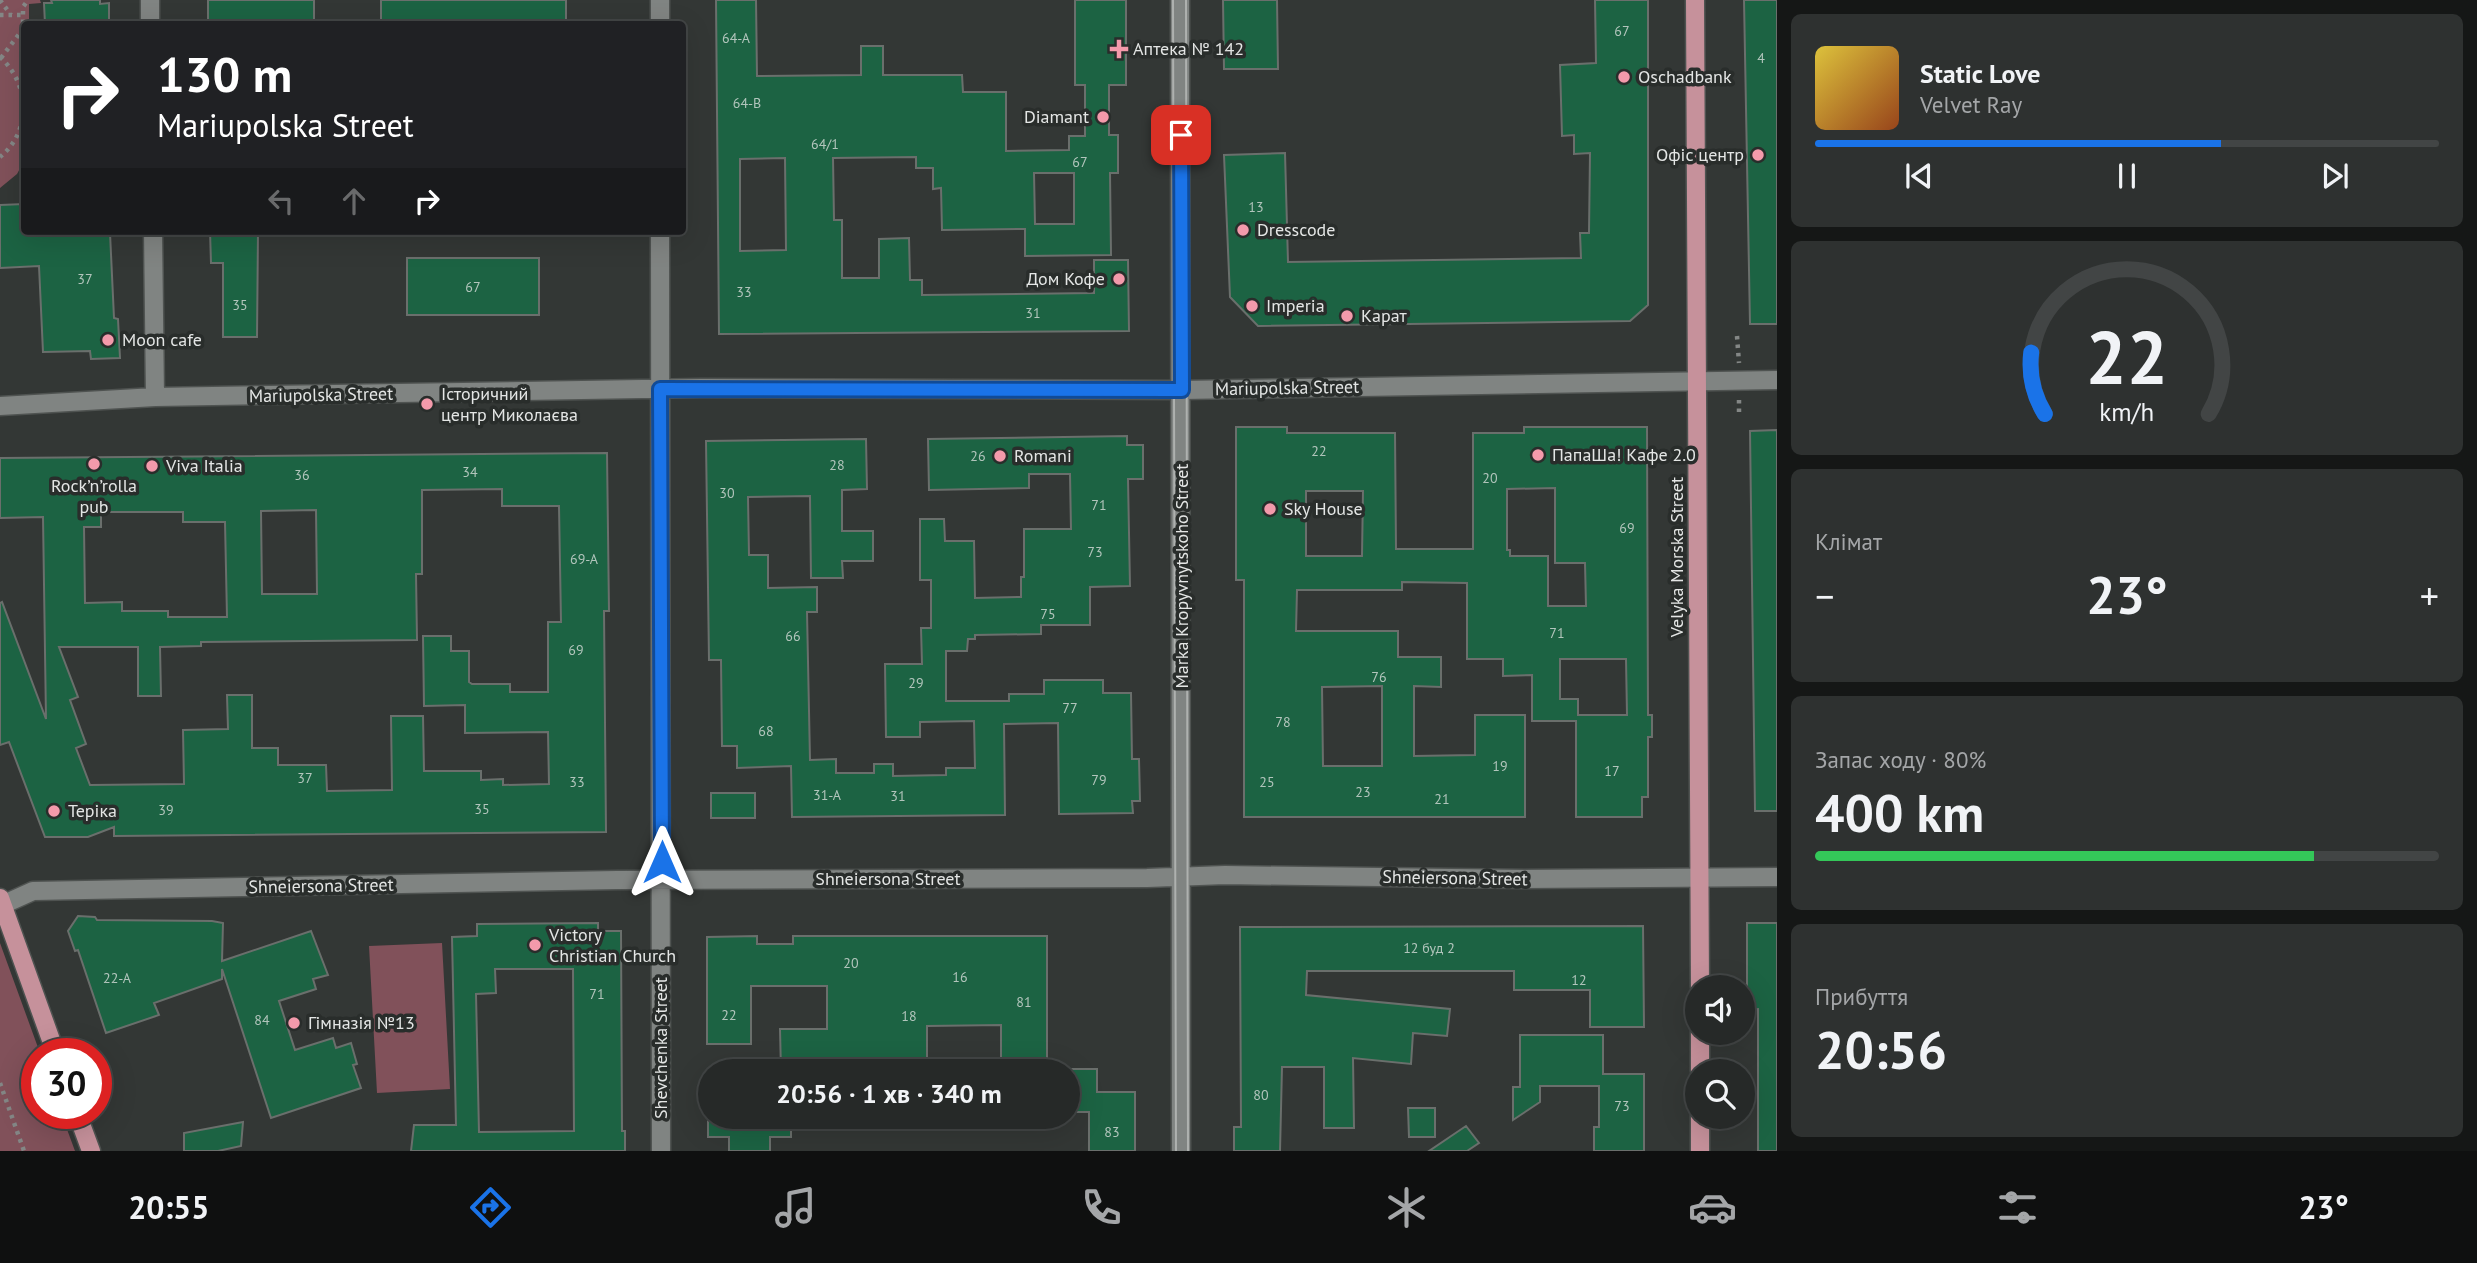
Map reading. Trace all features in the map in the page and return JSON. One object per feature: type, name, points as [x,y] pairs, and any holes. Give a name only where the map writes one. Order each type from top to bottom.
[{"type":"main road","name":"Velyka Morska Street","points":[[1695,0],[1700,975]]},
{"type":"main road","points":[[1,902],[50,1038]]},
{"type":"main road","points":[[83,1129],[91,1151]]},
{"type":"main road","points":[[1700,1129],[1700,1151]]},
{"type":"street","points":[[150,0],[150,21]]},
{"type":"street","points":[[660,0],[660,21]]},
{"type":"street","name":"Marka Kropyvnytskoho Street","points":[[1180,0],[1181,1151]]},
{"type":"street","points":[[153,235],[155,397]]},
{"type":"street","name":"Shevchenka Street","points":[[660,235],[661,1151]]},
{"type":"street","name":"Mariupolska Street","points":[[0,406],[155,397],[660,389],[1182,390],[1777,380]]},
{"type":"street","name":"Shneiersona Street","points":[[1,902],[33,891],[662,880],[1180,876],[1700,879],[1777,877]]},
{"type":"path","points":[[0,0],[11,15]]},
{"type":"path","points":[[22,21],[23,7],[28,0]]},
{"type":"path","points":[[0,15],[22,15]]},
{"type":"path","points":[[21,32],[1,57],[8,64],[21,88]]},
{"type":"path","points":[[0,157],[18,136],[21,120]]},
{"type":"path","points":[[0,1083],[24,1151]]},
{"type":"shaded area","points":[[0,0],[40,0],[41,3],[29,4],[29,21],[21,21],[21,167],[17,174],[0,188]]},
{"type":"shaded area","points":[[0,943],[35,1038],[21,1038],[21,1129],[67,1129],[75,1151],[0,1151]]},
{"type":"shaded area","points":[[442,943],[450,1089],[377,1093],[369,946]]},
{"type":"building","points":[[51,0],[100,0],[100,4],[109,3],[109,21],[45,21],[44,3],[52,3]]},
{"type":"building","points":[[208,0],[314,0],[314,21],[208,21]]},
{"type":"building","points":[[381,0],[566,0],[566,21],[381,21]]},
{"type":"building","points":[[716,0],[756,0],[757,76],[861,75],[861,46],[883,46],[883,75],[962,75],[963,92],[1006,92],[1006,151],[1069,150],[1069,136],[1085,136],[1085,85],[1075,85],[1075,0],[1126,0],[1126,85],[1109,85],[1109,135],[1118,135],[1118,173],[1110,173],[1111,255],[1025,256],[1025,229],[942,230],[941,188],[933,189],[933,168],[916,168],[916,157],[833,158],[834,220],[842,220],[842,278],[879,278],[879,239],[909,238],[910,280],[922,280],[922,295],[1094,293],[1094,260],[1128,260],[1129,331],[719,334]],"holes":[[[785,158],[786,250],[740,251],[740,159]],[[1034,173],[1074,173],[1074,224],[1035,224]]]},
{"type":"building","points":[[1223,0],[1277,0],[1278,69],[1224,69]]},
{"type":"building","points":[[1595,0],[1648,0],[1648,305],[1630,321],[1258,326],[1230,297],[1224,155],[1285,153],[1288,262],[1581,258],[1580,233],[1589,233],[1590,153],[1574,154],[1574,135],[1562,136],[1560,65],[1596,63]]},
{"type":"building","points":[[1744,0],[1777,0],[1777,324],[1750,324]]},
{"type":"building","points":[[21,204],[21,235],[110,235],[114,318],[118,319],[120,358],[91,359],[90,351],[43,352],[39,266],[0,268],[0,205]]},
{"type":"building","points":[[210,235],[258,235],[257,337],[223,337],[223,263],[211,263]]},
{"type":"building","points":[[407,258],[539,258],[539,315],[407,315]]},
{"type":"building","points":[[1236,427],[1287,427],[1287,433],[1395,433],[1396,549],[1473,549],[1473,433],[1524,433],[1524,427],[1647,427],[1648,715],[1652,715],[1652,737],[1648,737],[1648,797],[1642,797],[1642,817],[1576,817],[1576,721],[1532,721],[1532,675],[1503,676],[1503,659],[1467,659],[1467,583],[1402,582],[1402,590],[1297,590],[1296,631],[1398,631],[1398,657],[1441,657],[1441,687],[1414,686],[1414,756],[1475,755],[1475,715],[1525,715],[1525,817],[1244,817],[1244,580],[1236,580]],"holes":[[[1555,488],[1555,563],[1585,563],[1586,606],[1548,606],[1548,556],[1510,556],[1510,550],[1507,550],[1507,489]],[[1306,491],[1363,491],[1362,556],[1306,556]],[[1560,659],[1626,659],[1627,715],[1578,715],[1578,699],[1560,699]],[[1382,686],[1382,766],[1323,766],[1322,687]]]},
{"type":"building","points":[[1777,430],[1777,811],[1755,811],[1750,431]]},
{"type":"building","points":[[1127,436],[1127,445],[1143,445],[1143,479],[1128,479],[1130,586],[1090,587],[1090,625],[1041,625],[1041,634],[975,635],[975,639],[968,639],[967,651],[946,651],[946,701],[1009,701],[1009,694],[1044,694],[1044,680],[1103,680],[1103,693],[1131,693],[1132,759],[1139,759],[1140,801],[1132,801],[1133,813],[1059,814],[1058,723],[1004,724],[1005,815],[792,817],[791,766],[737,768],[737,746],[722,746],[721,660],[709,660],[706,441],[866,439],[867,489],[842,490],[842,531],[873,531],[873,561],[842,561],[843,578],[811,578],[810,496],[748,497],[749,555],[768,555],[768,588],[817,587],[817,612],[807,612],[810,760],[836,759],[836,773],[874,773],[874,764],[893,764],[893,776],[946,775],[946,768],[975,768],[974,721],[920,722],[920,737],[886,737],[885,664],[922,664],[921,628],[931,628],[931,580],[920,580],[920,519],[944,519],[945,541],[974,541],[975,598],[1021,597],[1021,577],[1024,577],[1024,529],[1071,529],[1070,474],[1029,474],[1029,488],[929,490],[928,439]]},
{"type":"building","points":[[607,453],[609,611],[604,611],[606,832],[114,836],[114,827],[88,837],[45,837],[9,742],[0,745],[2,602],[46,719],[43,517],[0,518],[0,458]],"holes":[[[502,489],[502,506],[559,506],[561,622],[548,622],[548,692],[510,692],[510,684],[472,684],[469,682],[469,651],[451,651],[451,636],[423,636],[424,706],[465,705],[465,733],[548,732],[549,784],[503,785],[503,779],[481,780],[481,771],[424,771],[423,716],[391,716],[392,790],[327,791],[326,765],[278,765],[278,748],[252,748],[252,695],[227,695],[228,729],[183,730],[184,784],[90,785],[76,748],[86,744],[70,700],[78,697],[59,647],[138,647],[138,696],[161,696],[160,647],[201,646],[201,642],[417,640],[416,574],[422,574],[422,490]],[[316,510],[317,594],[262,594],[261,511]],[[101,512],[183,512],[183,522],[225,522],[227,617],[168,617],[168,611],[122,611],[122,602],[85,603],[84,527],[101,527]]]},
{"type":"building","points":[[711,793],[755,793],[755,818],[711,818]]},
{"type":"building","points":[[78,916],[95,917],[97,920],[223,923],[222,961],[311,931],[328,975],[313,979],[316,989],[279,1001],[295,1050],[333,1038],[336,1048],[351,1043],[357,1064],[353,1065],[361,1088],[271,1118],[222,969],[222,979],[154,1003],[159,1015],[106,1033],[78,950],[75,951],[68,931]]},
{"type":"building","points":[[598,923],[598,931],[621,931],[622,1131],[625,1131],[625,1151],[411,1151],[414,1125],[456,1125],[452,937],[477,936],[477,924]],"holes":[[[495,969],[573,969],[574,1131],[479,1132],[476,994],[496,993]]]},
{"type":"building","points":[[1747,923],[1777,923],[1777,1151],[1758,1151],[1758,1009],[1755,1009],[1755,975],[1747,975]]},
{"type":"building","points":[[1643,926],[1644,1027],[1590,1027],[1590,990],[1514,990],[1514,971],[1307,971],[1306,995],[1450,1009],[1447,1036],[1413,1033],[1411,1064],[1353,1058],[1354,1128],[1324,1128],[1324,1067],[1282,1067],[1280,1151],[1234,1151],[1234,1127],[1241,1127],[1240,927]]},
{"type":"building","points":[[757,936],[757,944],[793,944],[793,936],[1047,936],[1047,1059],[1001,1059],[1001,1025],[927,1026],[927,1059],[781,1059],[780,1029],[827,1029],[827,986],[751,986],[751,1044],[707,1044],[707,937]]},
{"type":"building","points":[[1520,1035],[1603,1035],[1603,1074],[1644,1074],[1644,1151],[1594,1151],[1594,1127],[1599,1127],[1599,1086],[1540,1086],[1540,1102],[1513,1120],[1513,1087],[1520,1087]]},
{"type":"building","points":[[1080,1069],[1097,1069],[1097,1092],[1135,1092],[1135,1151],[1089,1151],[1089,1112],[1080,1112]]},
{"type":"building","points":[[1408,1108],[1435,1108],[1435,1137],[1409,1137]]},
{"type":"building","points":[[243,1122],[241,1146],[218,1151],[184,1151],[184,1133]]},
{"type":"building","points":[[1466,1126],[1479,1143],[1467,1151],[1429,1151]]},
{"type":"building","points":[[708,1129],[791,1129],[791,1137],[770,1137],[770,1151],[729,1151],[729,1137],[708,1137]]},
{"type":"tram line","points":[[1173,0],[1176,1151]]},
{"type":"tram line","points":[[1186,0],[1188,1151]]},
{"type":"place","name":"Аптека № 142","points":[[1119,49]]},
{"type":"place","name":"Oschadbank","points":[[1624,77]]},
{"type":"place","name":"Diamant","points":[[1103,117]]},
{"type":"place","name":"Офіс центр","points":[[1758,155]]},
{"type":"place","name":"Dresscode","points":[[1243,230]]},
{"type":"place","name":"Дом Кофе","points":[[1119,279]]},
{"type":"place","name":"Imperia","points":[[1252,306]]},
{"type":"place","name":"Карат","points":[[1347,316]]},
{"type":"place","name":"Moon cafe","points":[[108,340]]},
{"type":"place","name":"Історичний центр Миколаєва","points":[[427,404]]},
{"type":"place","name":"ПапаШа! Кафе 2.0","points":[[1538,455]]},
{"type":"place","name":"Romani","points":[[1000,456]]},
{"type":"place","name":"Rock’n’rolla pub","points":[[94,464]]},
{"type":"place","name":"Viva Italia","points":[[152,466]]},
{"type":"place","name":"Sky House","points":[[1270,509]]},
{"type":"place","name":"Теріка","points":[[54,811]]},
{"type":"place","name":"Victory Christian Church","points":[[535,945]]},
{"type":"place","name":"Гімназія №13","points":[[294,1023]]},
{"type":"route","points":[[662,862],[660,389],[1182,390],[1181,135]]}]
